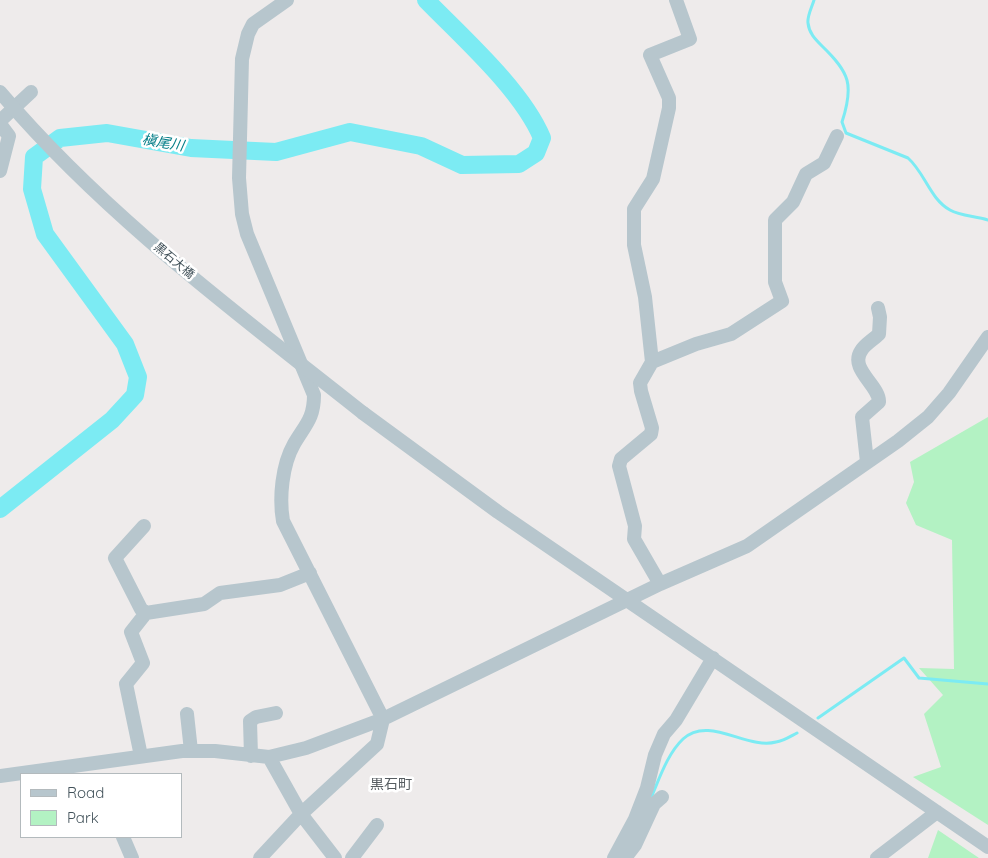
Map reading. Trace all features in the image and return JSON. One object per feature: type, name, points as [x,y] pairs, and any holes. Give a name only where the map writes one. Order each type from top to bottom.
[{"type":"street","points":[[260,858],[301,814],[378,744],[383,719],[283,521],[280,503],[291,452],[310,420],[314,409],[314,395],[247,234],[242,214],[239,178],[242,59],[248,34],[253,24],[287,0]]},
{"type":"street","points":[[660,584],[634,539],[635,526],[619,473],[621,459],[651,434],[640,383],[652,362],[645,297],[634,244],[634,209],[652,179],[669,108],[669,98],[650,54],[690,40],[676,0]]},
{"type":"street","name":"黒石大橋","points":[[0,92],[74,172],[129,223],[185,271],[363,413],[498,512],[629,599],[988,847]]},
{"type":"street","points":[[0,171],[10,136],[0,122],[31,92]]},
{"type":"street","points":[[652,362],[696,344],[731,334],[782,301],[775,282],[775,220],[792,202],[806,174],[824,163],[837,136]]},
{"type":"street","points":[[867,462],[862,417],[879,402],[879,396],[860,369],[858,359],[860,352],[879,334],[880,317],[878,308]]},
{"type":"street","points":[[40,773],[94,769],[141,756],[191,751],[215,751],[269,757],[306,748],[383,719],[660,584],[747,546],[898,441],[938,406],[988,337]]},
{"type":"street","points":[[144,526],[115,558],[141,609],[146,613]]},
{"type":"street","points":[[141,756],[126,684],[143,663],[131,632],[146,613],[204,604],[220,593],[280,585],[310,573]]},
{"type":"street","points":[[625,851],[647,788],[655,755],[664,734],[676,720],[713,658]]},
{"type":"street","points":[[251,756],[250,721],[256,716],[276,713]]},
{"type":"street","points":[[187,714],[191,751]]},
{"type":"street","points":[[269,757],[301,814],[336,858]]},
{"type":"street","points":[[0,776],[20,775]]},
{"type":"street","points":[[614,858],[625,851],[654,804],[662,797]]},
{"type":"street","points":[[877,858],[937,812]]},
{"type":"street","points":[[352,858],[378,824]]},
{"type":"street","points":[[123,838],[132,858]]},
{"type":"green space","points":[[988,417],[988,825],[913,777],[941,767],[924,714],[943,695],[919,668],[954,669],[952,540],[916,525],[906,503],[914,482],[910,462]]},
{"type":"green space","points":[[938,830],[979,858],[928,858]]},
{"type":"waterway","name":"槇尾川","points":[[0,509],[112,420],[135,395],[138,377],[125,344],[45,234],[32,189],[34,157],[60,138],[107,133],[191,148],[276,152],[350,132],[421,146],[462,165],[519,164],[536,153],[542,138],[533,120],[521,102],[490,65],[426,0]]},
{"type":"waterway","points":[[814,0],[808,17],[810,30],[839,64],[847,80],[848,98],[842,122],[846,133],[908,158],[919,171],[932,193],[950,210],[958,214],[988,220]]},
{"type":"waterway","points":[[818,718],[904,658],[919,678],[988,684]]},
{"type":"waterway","points":[[650,800],[672,752],[683,739],[693,733],[704,730],[753,742],[765,743],[782,741],[797,733]]},
{"type":"district","name":"黒石町","points":[[391,785]]}]
